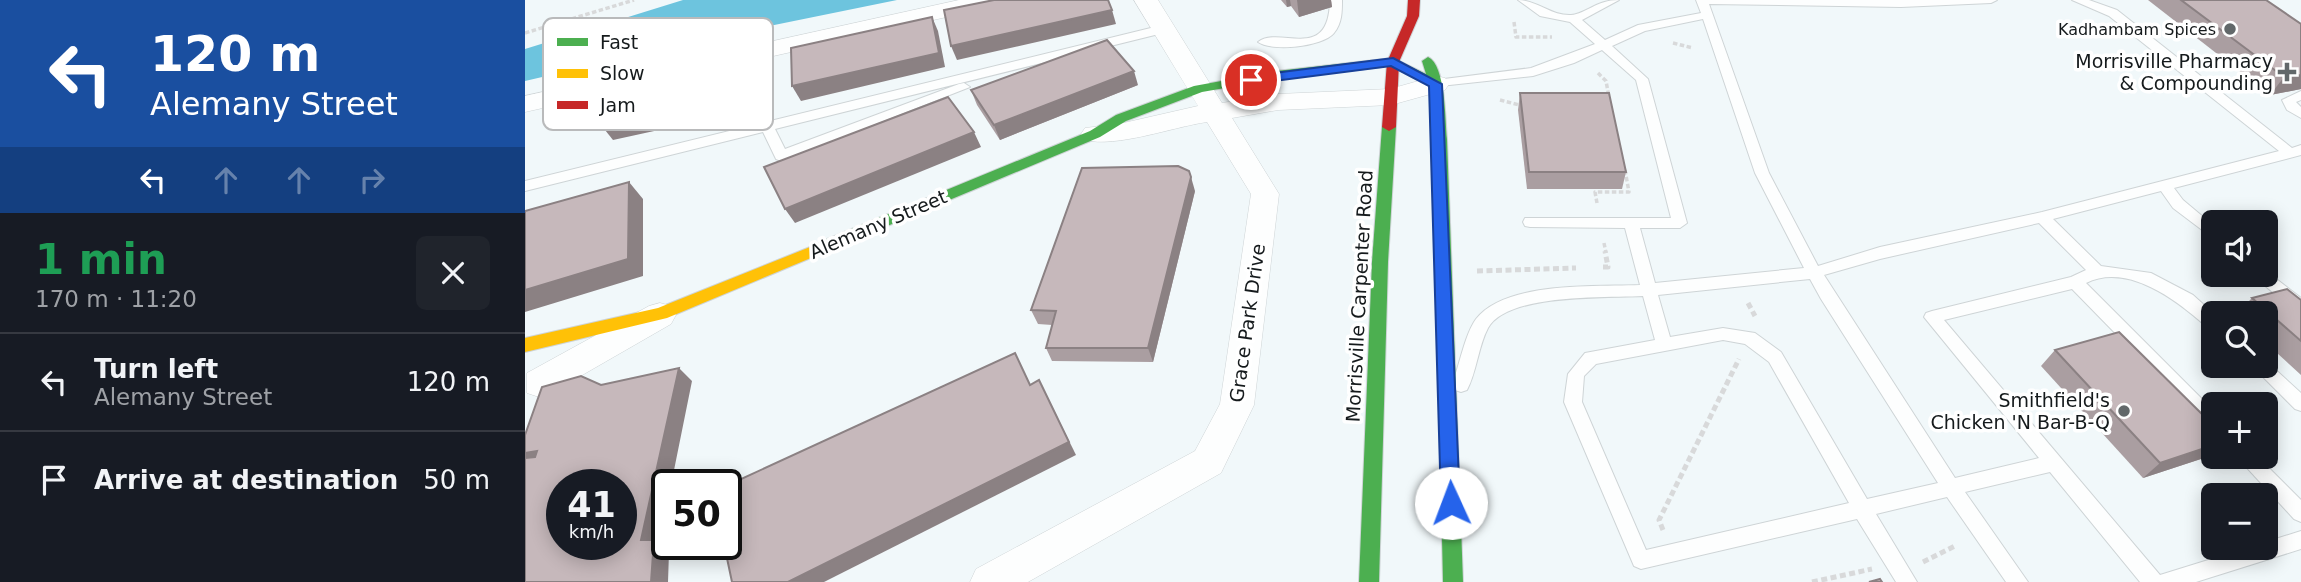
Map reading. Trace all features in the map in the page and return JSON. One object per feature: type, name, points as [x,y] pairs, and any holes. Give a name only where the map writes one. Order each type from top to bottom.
[{"type":"main road","name":"Morrisville Carpenter Road","points":[[1413,8],[1422,45],[1436,84],[1453,582]]},
{"type":"main road","name":"Morrisville Carpenter Road","points":[[1369,582],[1380,262],[1393,62],[1413,8]]},
{"type":"main road","points":[[1393,62],[1436,84]]},
{"type":"main road","name":"Alemany Street","points":[[1206,100],[1276,75],[1393,62]]},
{"type":"main road","name":"Alemany Street","points":[[527,346],[661,314],[1095,134]]},
{"type":"street","points":[[773,49],[991,0]]},
{"type":"street","points":[[1146,0],[1206,100]]},
{"type":"street","name":"Alemany Street","points":[[1095,134],[1119,133],[1206,100],[1278,102],[1391,97],[1436,84]]},
{"type":"street","points":[[525,104],[543,100]]},
{"type":"street","name":"Grace Park Drive","points":[[990,582],[1208,463],[1237,405],[1265,194],[1206,100]]},
{"type":"street","name":"Alemany Street","points":[[532,391],[661,314]]},
{"type":"street","points":[[527,346],[539,351],[544,360],[544,370],[532,391]]},
{"type":"lane","points":[[1264,42],[1293,43],[1324,36],[1334,23],[1336,0]]},
{"type":"lane","points":[[1524,0],[1544,13],[1574,19],[1642,79],[1680,223],[1530,222]]},
{"type":"lane","points":[[1542,0],[1544,13]]},
{"type":"lane","points":[[1574,19],[1613,0]]},
{"type":"lane","points":[[1436,84],[1532,72],[1704,5],[1991,0]]},
{"type":"lane","points":[[2078,0],[2113,13],[2296,151]]},
{"type":"lane","points":[[1704,5],[1762,173],[1813,273],[1952,489],[2018,582]]},
{"type":"lane","points":[[773,125],[1163,29]]},
{"type":"lane","points":[[769,130],[781,156],[1026,64]]},
{"type":"lane","points":[[2301,94],[2289,100],[2292,107],[2301,114]]},
{"type":"lane","points":[[525,186],[751,130]]},
{"type":"lane","points":[[1448,424],[1481,325],[1494,311],[1531,297],[1648,290],[1813,273],[1880,253],[2042,217],[2296,151]]},
{"type":"lane","points":[[2164,185],[2178,204],[2201,223]]},
{"type":"lane","points":[[2042,217],[2097,271]]},
{"type":"lane","points":[[1631,223],[1664,344]]},
{"type":"lane","points":[[2153,582],[1932,317],[2075,282],[2097,271],[2146,277],[2187,299],[2201,312]]},
{"type":"lane","points":[[2075,282],[2201,410]]},
{"type":"lane","points":[[2277,287],[2301,307]]},
{"type":"lane","points":[[1907,582],[1862,509],[1776,357],[1749,338],[1723,334],[1591,358],[1576,374],[1573,402],[1641,560],[1862,509],[1952,489],[2053,463]]},
{"type":"lane","points":[[2273,378],[2301,404]]},
{"type":"lane","points":[[2258,469],[2301,513]]},
{"type":"lane","points":[[2166,582],[2301,540]]},
{"type":"path","points":[[574,18],[633,0]]},
{"type":"path","points":[[1514,22],[1516,37],[1557,37]]},
{"type":"path","points":[[525,33],[543,28]]},
{"type":"path","points":[[1668,43],[1693,48]]},
{"type":"path","points":[[1500,100],[1525,106]]},
{"type":"path","points":[[1673,553],[1659,520],[1757,321],[1748,303]]},
{"type":"water","points":[[683,0],[897,0],[773,25],[773,18],[625,18]]},
{"type":"water","points":[[543,43],[543,77],[525,81],[525,49]]},
{"type":"building","points":[[994,0],[1108,0],[1112,10],[951,46],[944,10]]},
{"type":"building","points":[[2181,0],[2266,0],[2301,24],[2301,75],[2284,77]]},
{"type":"building","points":[[932,17],[939,53],[792,86],[791,48]]},
{"type":"building","points":[[1107,40],[1134,71],[994,125],[971,90]]},
{"type":"building","points":[[1520,93],[1609,93],[1626,172],[1529,172]]},
{"type":"building","points":[[948,97],[974,132],[785,209],[764,167]]},
{"type":"building","points":[[1178,166],[1189,171],[1191,177],[1148,348],[1046,348],[1056,311],[1031,310],[1082,168]]},
{"type":"building","points":[[629,182],[628,259],[525,290],[525,211]]},
{"type":"building","points":[[2287,289],[2301,300],[2301,341],[2278,321],[2278,301],[2255,301],[2252,298]]},
{"type":"building","points":[[2119,332],[2201,413],[2201,449],[2160,463],[2055,350]]},
{"type":"building","points":[[1015,353],[1030,385],[1039,380],[1069,442],[788,582],[732,582],[727,560],[742,560],[742,479]]},
{"type":"building","points":[[679,368],[657,469],[651,469],[651,495],[641,540],[651,540],[651,582],[525,582],[525,458],[535,457],[537,451],[525,453],[525,435],[542,387],[581,376],[601,385]]},
{"type":"traffic: fast","points":[[1428,61],[1436,84],[1440,139],[1453,582]]},
{"type":"traffic: fast","points":[[825,246],[1095,134],[1121,118],[1199,89],[1276,75],[1393,62],[1436,84]]},
{"type":"traffic: fast","points":[[1369,582],[1380,262],[1389,127]]},
{"type":"traffic: slow","points":[[525,345],[661,314],[825,246]]},
{"type":"traffic: jam","points":[[1389,127],[1393,62],[1413,16],[1414,0]]},
{"type":"place","name":"Kadhambam Spices","points":[[2230,29]]},
{"type":"place","name":"Morrisville Pharmacy & Compounding","points":[[2287,72]]},
{"type":"place","name":"Smithfield's Chicken 'N Bar-B-Q","points":[[2124,411]]},
{"type":"route","points":[[1251,80],[1393,62],[1436,84],[1451,503]]}]
